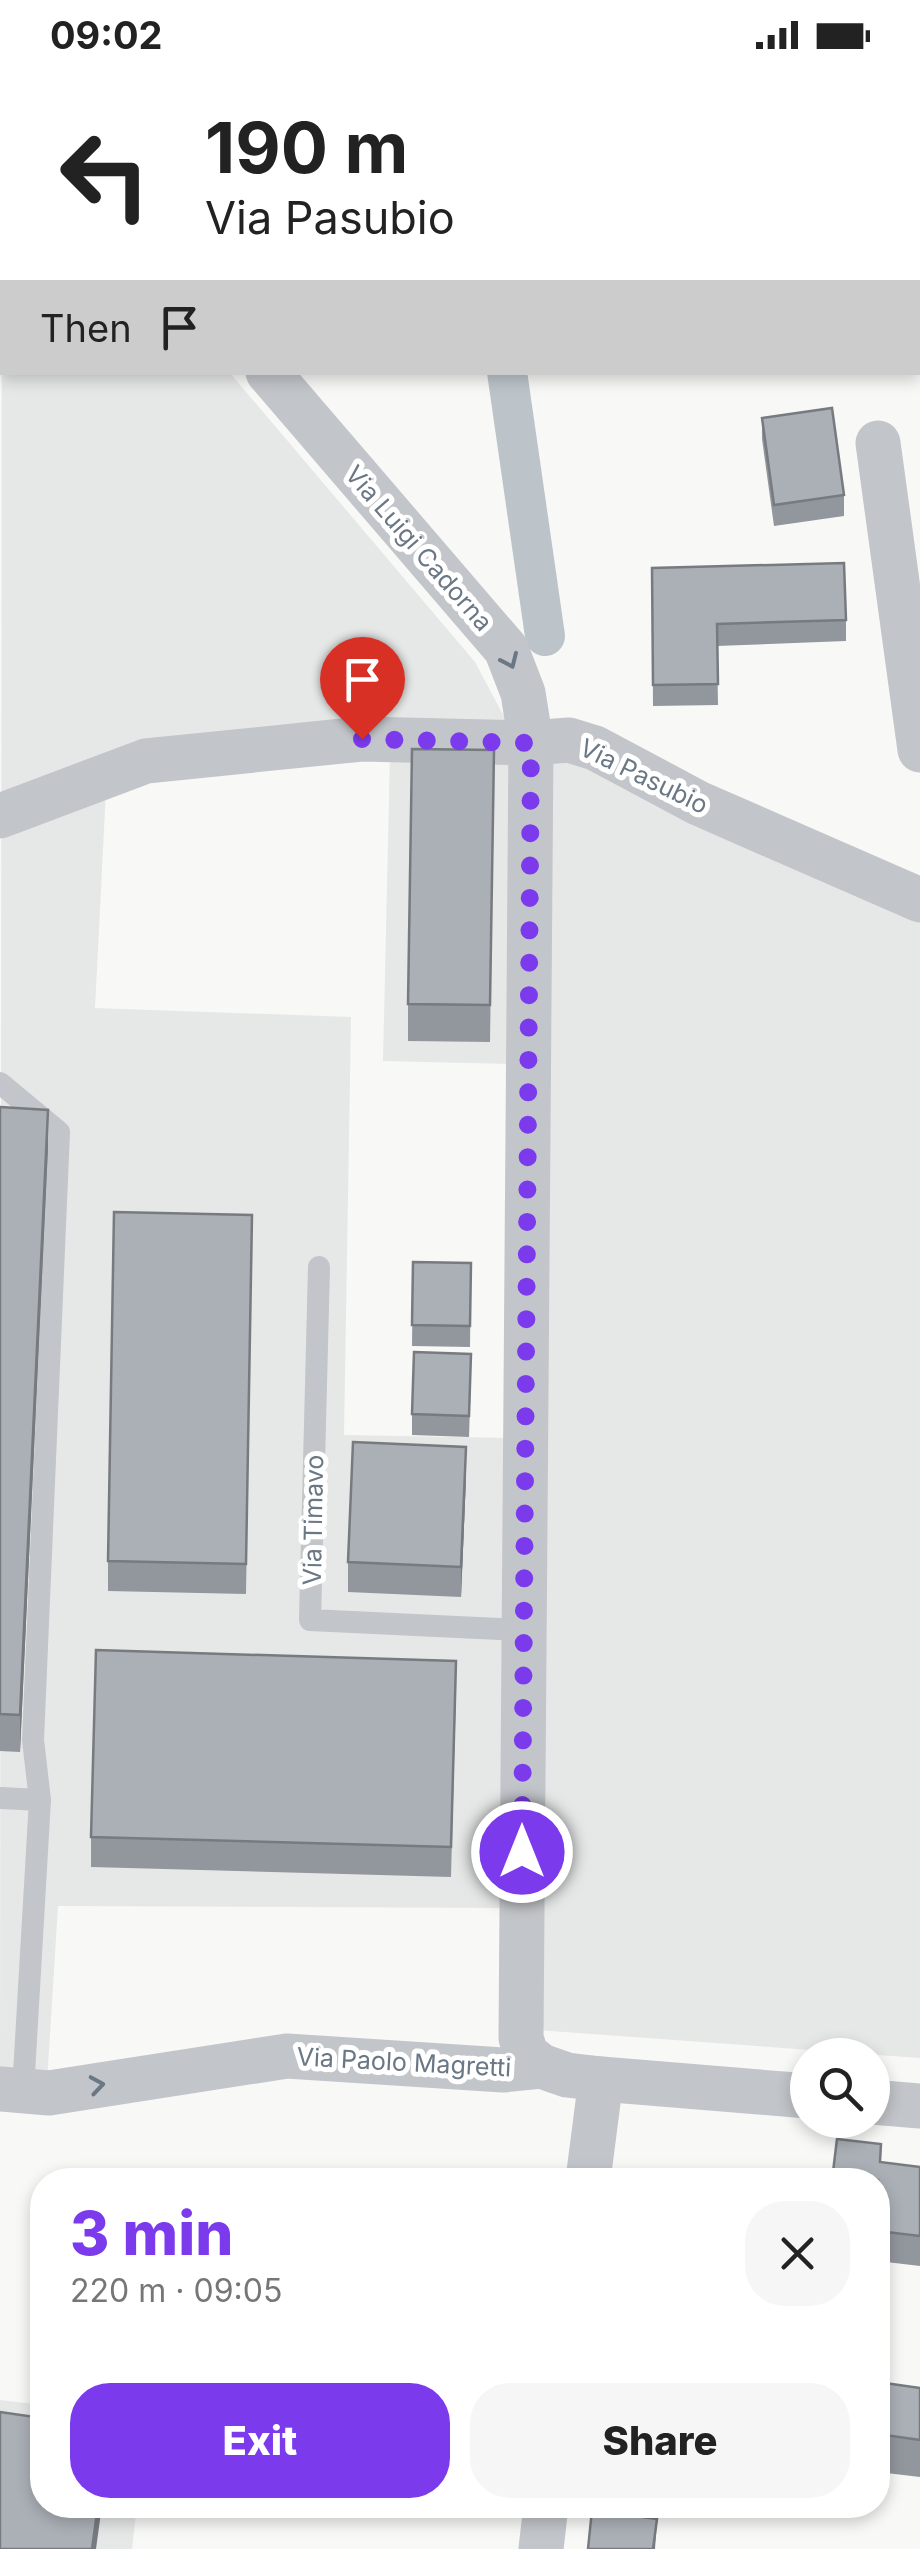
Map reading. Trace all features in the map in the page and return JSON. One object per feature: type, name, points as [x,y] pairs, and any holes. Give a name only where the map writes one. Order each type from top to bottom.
[{"type":"street","name":"Via Luigi Cadorna","points":[[271,375],[506,649],[523,693],[531,743]]},
{"type":"street","points":[[878,443],[920,750]]},
{"type":"street","name":"Via Pasubio","points":[[0,816],[146,761],[362,739],[531,743],[569,740],[595,748],[698,802],[920,900]]},
{"type":"street","points":[[531,743],[521,2038],[526,2054],[541,2066]]},
{"type":"street","name":"Via Paolo Magretti","points":[[12,2090],[49,2093],[287,2056],[503,2070],[541,2066],[601,2080],[790,2095]]},
{"type":"street","points":[[590,2168],[601,2080]]},
{"type":"street","points":[[890,2104],[920,2106]]},
{"type":"street","points":[[541,2549],[545,2518]]},
{"type":"lane","points":[[0,1083],[59,1132],[34,1740],[40,1800],[12,2090]]},
{"type":"lane","name":"Via Timavo","points":[[319,1267],[310,1620],[523,1630]]},
{"type":"lane","points":[[0,1798],[40,1800]]},
{"type":"shaded area","points":[[2,375],[232,375],[475,662],[508,724],[920,881],[920,2058],[890,2056],[890,2038],[790,2038],[790,2048],[537,2030],[538,1908],[58,1906],[47,2082],[0,2078]],"holes":[[[356,751],[390,753],[383,1061],[514,1064],[512,1438],[344,1435],[351,1017],[95,1008],[106,790]]]},
{"type":"shaded area","points":[[0,2400],[30,2404],[30,2518],[136,2518],[132,2549],[0,2549]]},
{"type":"building","points":[[832,408],[844,495],[774,505],[762,418]]},
{"type":"building","points":[[844,563],[846,620],[717,624],[718,684],[653,685],[652,568]]},
{"type":"building","points":[[412,749],[494,750],[490,1005],[408,1004]]},
{"type":"building","points":[[0,1107],[48,1110],[20,1715],[0,1714]]},
{"type":"building","points":[[114,1212],[252,1215],[246,1564],[108,1561]]},
{"type":"building","points":[[413,1262],[471,1263],[470,1326],[412,1325]]},
{"type":"building","points":[[414,1352],[471,1354],[469,1416],[412,1414]]},
{"type":"building","points":[[353,1442],[466,1447],[461,1567],[348,1562]]},
{"type":"building","points":[[96,1650],[456,1661],[451,1847],[91,1837]]},
{"type":"building","points":[[837,2139],[881,2144],[880,2162],[920,2167],[920,2236],[890,2232],[890,2168],[833,2168]]},
{"type":"building","points":[[890,2384],[920,2388],[920,2440],[890,2436]]},
{"type":"building","points":[[0,2412],[30,2416],[30,2518],[96,2518],[92,2549],[0,2549]]},
{"type":"building","points":[[591,2518],[657,2519],[653,2549],[588,2549]]},
{"type":"waterway","points":[[507,375],[545,636]]},
{"type":"route","points":[[362,739],[531,743],[522,1852]]}]
